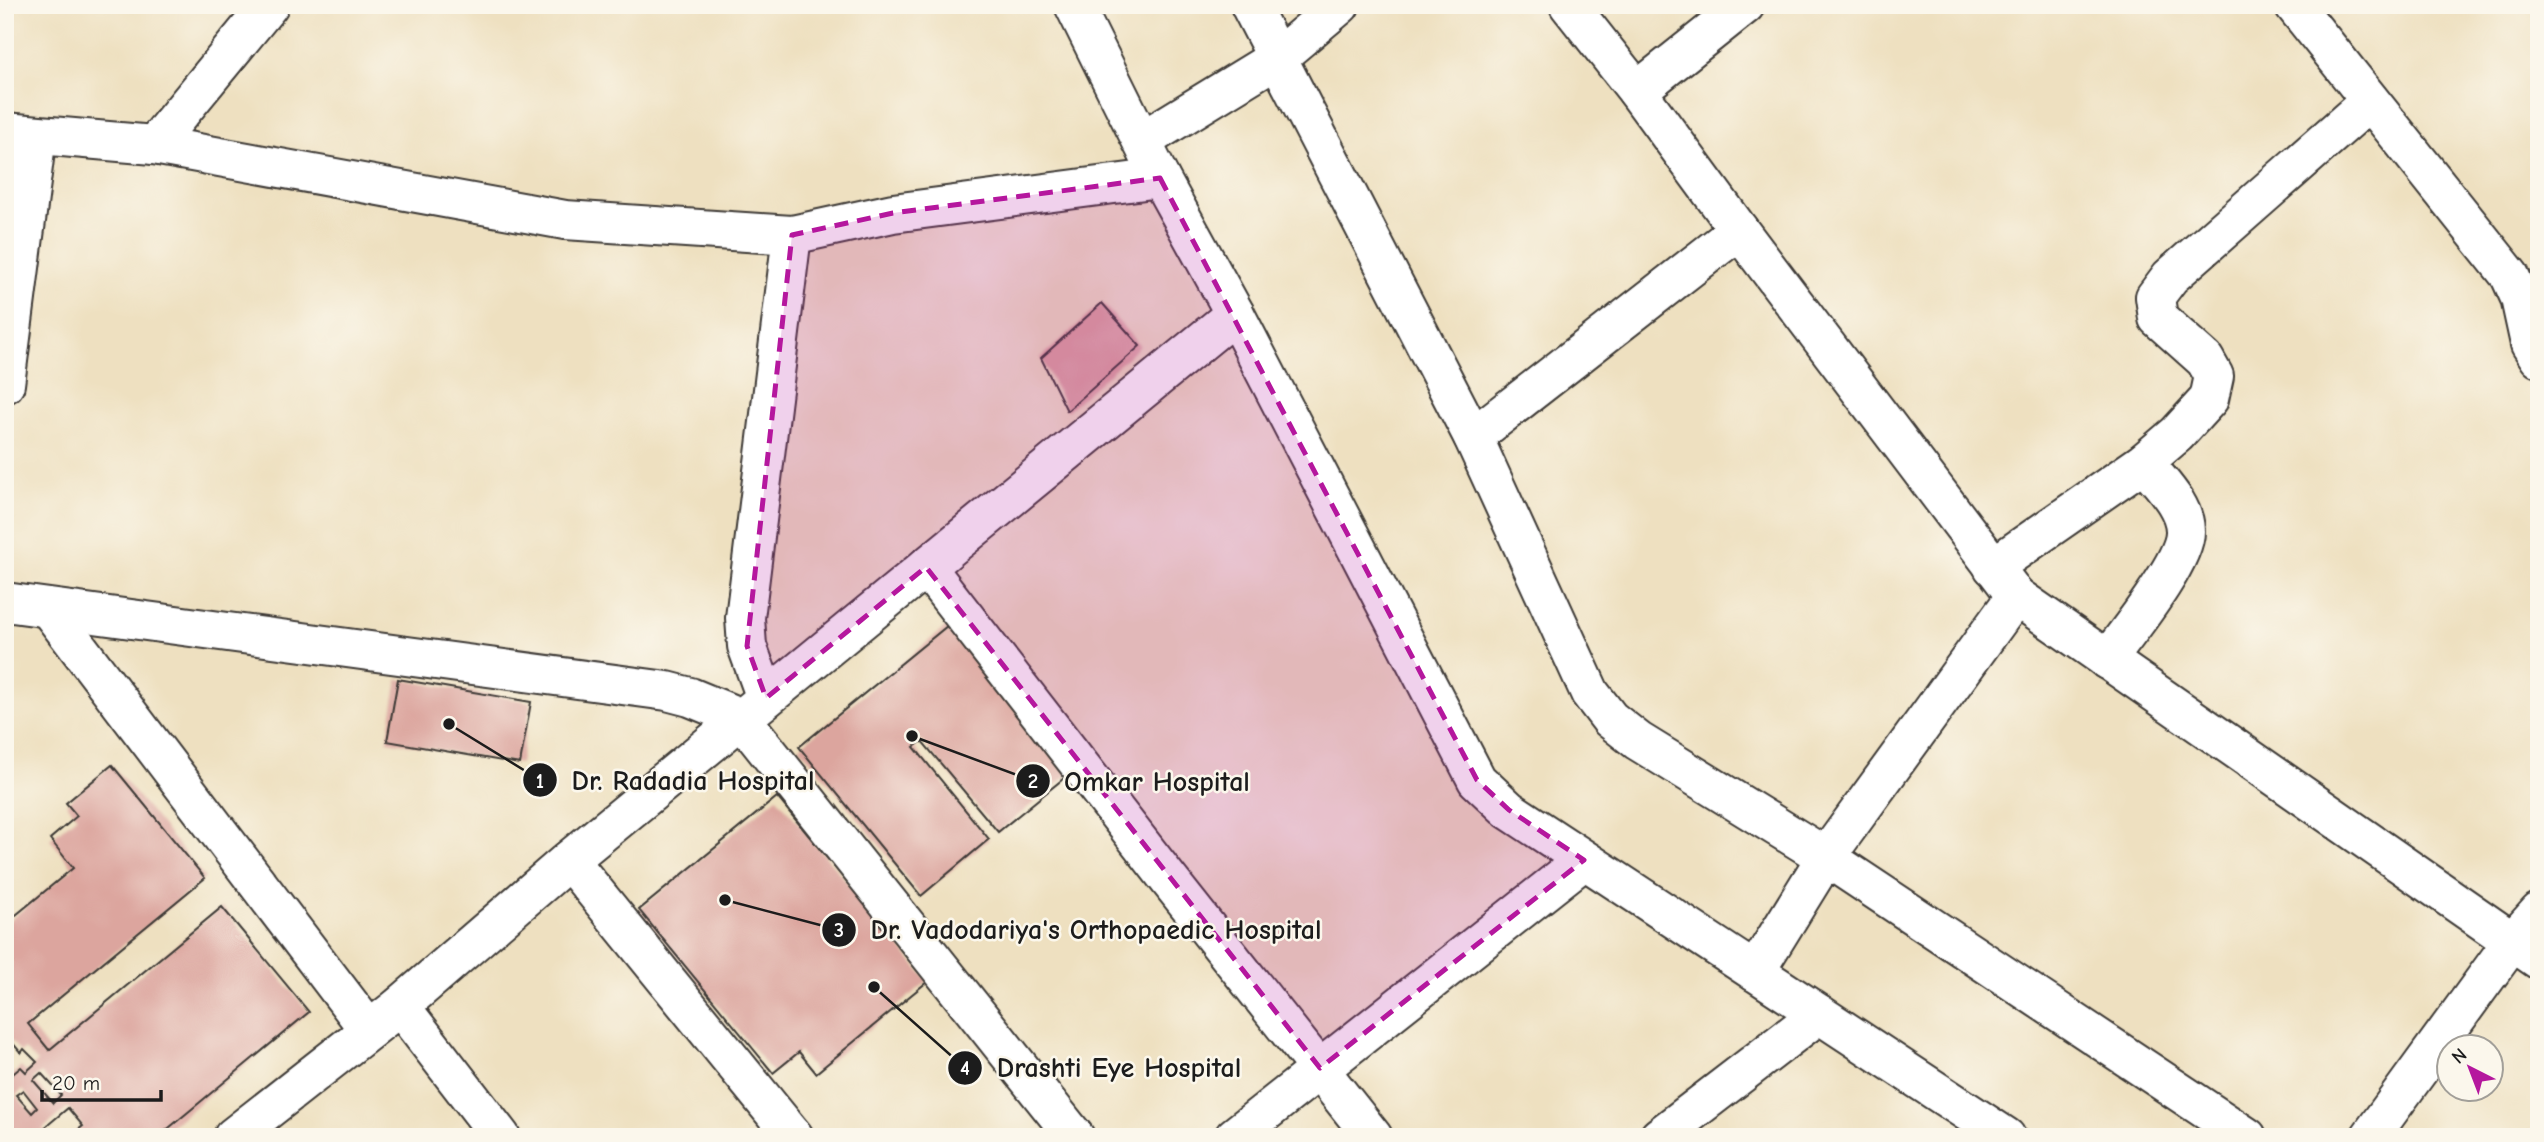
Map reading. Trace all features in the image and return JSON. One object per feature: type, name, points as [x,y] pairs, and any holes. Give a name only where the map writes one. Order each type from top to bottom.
[{"type":"street","points":[[154,145],[270,5]]},
{"type":"street","points":[[1074,5],[1160,178],[1234,314],[1477,780],[1509,810],[2006,1137]]},
{"type":"street","points":[[1250,5],[1473,437],[1590,693],[1610,719],[1638,741],[1826,857],[2247,1137]]},
{"type":"street","points":[[1143,140],[1277,58],[1340,5]]},
{"type":"street","points":[[1569,5],[1637,91],[1738,230],[2005,582],[2107,660],[2525,951]]},
{"type":"street","points":[[1637,91],[1745,5]]},
{"type":"street","points":[[2294,5],[2510,276],[2520,298],[2530,344],[2539,358]]},
{"type":"street","points":[[1755,972],[1826,857],[2005,582],[2178,434],[2209,399],[2214,376],[2205,360],[2158,318],[2155,297],[2170,276],[2370,101]]},
{"type":"street","points":[[5,384],[21,134],[154,145],[565,220],[792,235],[893,213],[1160,178]]},
{"type":"street","points":[[1473,437],[1738,230]]},
{"type":"street","points":[[792,235],[746,618],[754,708],[1075,1137]]},
{"type":"street","points":[[233,1137],[400,1006],[569,860],[1234,314]]},
{"type":"street","points":[[2107,660],[2179,558],[2186,532],[2179,508],[2144,462]]},
{"type":"street","points":[[926,567],[1373,1137]]},
{"type":"street","points":[[18,610],[667,691],[754,708]]},
{"type":"street","points":[[18,610],[369,1030]]},
{"type":"street","points":[[569,860],[794,1137]]},
{"type":"street","points":[[1234,1137],[1584,860]]},
{"type":"street","points":[[2371,1137],[2525,951],[2539,912]]},
{"type":"street","points":[[400,1006],[501,1137]]},
{"type":"street","points":[[1660,1137],[1819,1014]]},
{"type":"highlighted area","points":[[1160,178],[1477,780],[1509,810],[1584,860],[1320,1068],[926,567],[766,698],[747,646],[792,235],[893,213]]},
{"type":"building","points":[[1102,303],[1140,346],[1067,411],[1041,358]]},
{"type":"building","points":[[947,626],[1069,774],[998,832],[922,741],[914,747],[989,839],[921,896],[799,747]]},
{"type":"building","points":[[398,679],[531,702],[520,764],[387,741]]},
{"type":"building","points":[[112,765],[205,878],[28,1024],[49,1050],[222,907],[309,1012],[158,1137],[69,1137],[83,1126],[68,1108],[43,1129],[50,1137],[5,1137],[5,1075],[8,1078],[21,1067],[26,1072],[37,1062],[24,1049],[21,1053],[10,1040],[5,1044],[5,969],[12,963],[5,955],[5,924],[73,868],[50,839],[77,816],[66,803]],"holes":[[[41,1073],[61,1095],[53,1103],[33,1080]],[[23,1090],[37,1108],[32,1113],[16,1095]]]},
{"type":"building","points":[[777,797],[928,981],[816,1073],[799,1052],[773,1073],[639,910]]},
{"type":"place","name":"Dr. Radadia Hospital","points":[[449,724]]},
{"type":"place","name":"Omkar Hospital","points":[[912,736]]},
{"type":"place","name":"Dr. Vadodariya's Orthopaedic Hospital","points":[[725,900]]},
{"type":"place","name":"Drashti Eye Hospital","points":[[874,987]]}]
